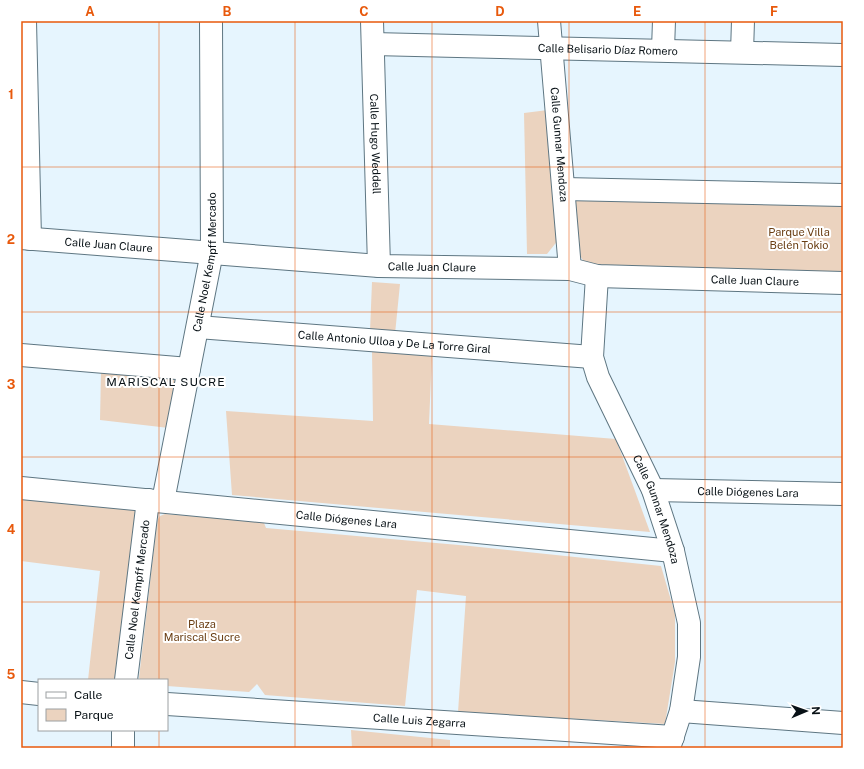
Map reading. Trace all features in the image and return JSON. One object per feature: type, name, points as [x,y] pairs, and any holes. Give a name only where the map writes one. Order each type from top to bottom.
[{"type":"street","points":[[25,21],[23,50],[25,238]]},
{"type":"street","name":"Calle Noel Kempff Mercado","points":[[126,679],[156,501],[189,369],[212,252],[211,21]]},
{"type":"street","name":"Calle Hugo Weddell","points":[[372,21],[379,266]]},
{"type":"street","name":"Calle Gunnar Mendoza","points":[[548,21],[570,269]]},
{"type":"street","points":[[663,50],[664,21]]},
{"type":"street","points":[[742,52],[743,21]]},
{"type":"street","name":"Calle Belisario Díaz Romero","points":[[373,44],[843,55]]},
{"type":"street","points":[[564,189],[843,195]]},
{"type":"street","name":"Calle Juan Claure","points":[[25,238],[379,266],[570,269],[597,276],[843,282]]},
{"type":"street","name":"Calle Gunnar Mendoza","points":[[597,276],[592,357],[598,377],[653,490],[673,551],[689,624],[689,657],[681,711],[671,743]]},
{"type":"street","name":"Calle Antonio Ulloa y De La Torre Giral","points":[[198,327],[592,357]]},
{"type":"street","points":[[21,355],[189,369]]},
{"type":"street","name":"Calle Diógenes Lara","points":[[21,488],[673,551]]},
{"type":"street","name":"Calle Diógenes Lara","points":[[653,490],[843,494]]},
{"type":"street","points":[[21,692],[38,694]]},
{"type":"street","name":"Calle Luis Zegarra","points":[[168,704],[671,743]]},
{"type":"street","points":[[681,711],[843,724]]},
{"type":"street","points":[[123,731],[123,748]]},
{"type":"green space","points":[[548,110],[559,239],[547,254],[527,254],[524,113]]},
{"type":"green space","name":"Parque Villa Belén Tokio","points":[[577,198],[843,204],[843,277],[586,264],[578,251],[576,244],[573,203]]},
{"type":"green space","points":[[372,282],[400,284],[395,334],[370,332]]},
{"type":"green space","points":[[372,351],[432,354],[429,424],[616,439],[650,532],[232,495],[226,411],[373,421]]},
{"type":"green space","points":[[101,371],[181,378],[169,428],[100,420]]},
{"type":"green space","points":[[21,498],[139,509],[118,679],[88,679],[100,571],[21,561]]},
{"type":"green space","name":"Plaza Mariscal Sucre","points":[[165,514],[255,521],[264,523],[266,528],[470,546],[661,566],[675,614],[675,662],[665,724],[458,712],[466,596],[417,590],[405,706],[265,695],[257,684],[249,692],[168,686],[168,679],[140,679],[157,521],[160,516]]},
{"type":"green space","points":[[351,730],[450,740],[450,748],[352,748]]},
{"type":"district","name":"MARISCAL SUCRE","points":[[166,382]]}]
